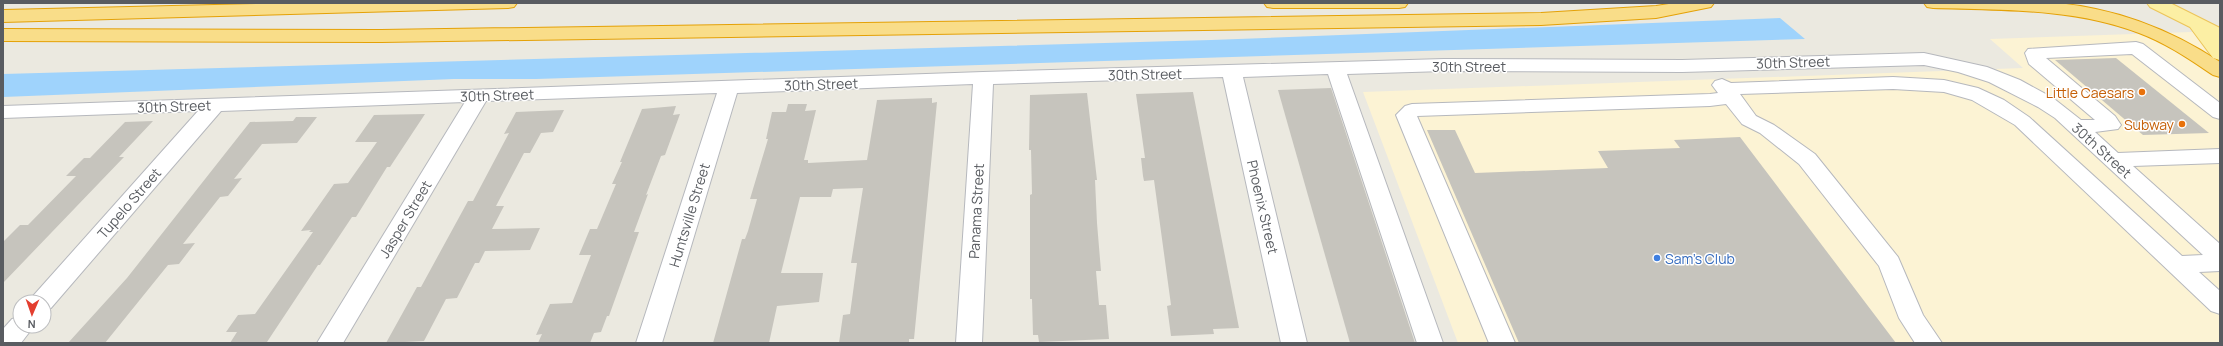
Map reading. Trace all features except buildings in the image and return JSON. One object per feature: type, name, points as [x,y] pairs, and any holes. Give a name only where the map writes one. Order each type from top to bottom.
[{"type":"highway","points":[[3,16],[508,3]]},
{"type":"highway","points":[[1273,3],[1399,3]]},
{"type":"highway","points":[[3,35],[381,36],[1541,19],[1656,12],[1705,3]]},
{"type":"highway","points":[[1933,3],[2040,7],[2099,16],[2145,30],[2173,42],[2220,71]]},
{"type":"highway","points":[[2040,7],[2081,3]]},
{"type":"main road","points":[[2156,3],[2220,35]]},
{"type":"main road","points":[[2179,3],[2220,54]]},
{"type":"street","points":[[2076,127],[2111,125],[2108,120],[2036,60],[2035,53],[2136,48],[2220,113]]},
{"type":"street","name":"30th Street","points":[[3,112],[983,78],[1444,65],[1706,65],[1924,59],[1962,65],[2008,81],[2037,96],[2108,155],[2220,257]]},
{"type":"street","points":[[1706,65],[1749,120],[1767,129],[1807,159],[1890,263],[1912,318],[1929,343]]},
{"type":"street","points":[[1336,69],[1430,343]]},
{"type":"street","name":"Phoenix Street","points":[[1232,72],[1294,343]]},
{"type":"street","name":"Panama Street","points":[[970,343],[983,78]]},
{"type":"street","points":[[1502,343],[1406,115],[1412,110],[1710,100],[1728,93],[1866,82],[1929,84],[1952,87],[1999,104],[2022,121],[2220,305]]},
{"type":"street","name":"Huntsville Street","points":[[649,343],[729,87]]},
{"type":"street","name":"Jasper Street","points":[[330,343],[479,96]]},
{"type":"street","name":"Tupelo Street","points":[[49,294],[216,104]]},
{"type":"street","points":[[2056,152],[2108,155],[2220,156]]},
{"type":"street","points":[[2176,264],[2220,263]]},
{"type":"street","points":[[6,343],[14,334]]},
{"type":"shaded area","points":[[2220,31],[2220,343],[1458,343],[1363,92],[2023,68],[1990,39]]},
{"type":"water","points":[[1780,18],[1805,39],[536,79],[454,79],[3,97],[3,74],[1211,40]]},
{"type":"place","name":"Little Caesars","points":[[2142,92]]},
{"type":"place","name":"Subway","points":[[2182,124]]},
{"type":"place","name":"Sam's Club","points":[[1657,258]]}]
